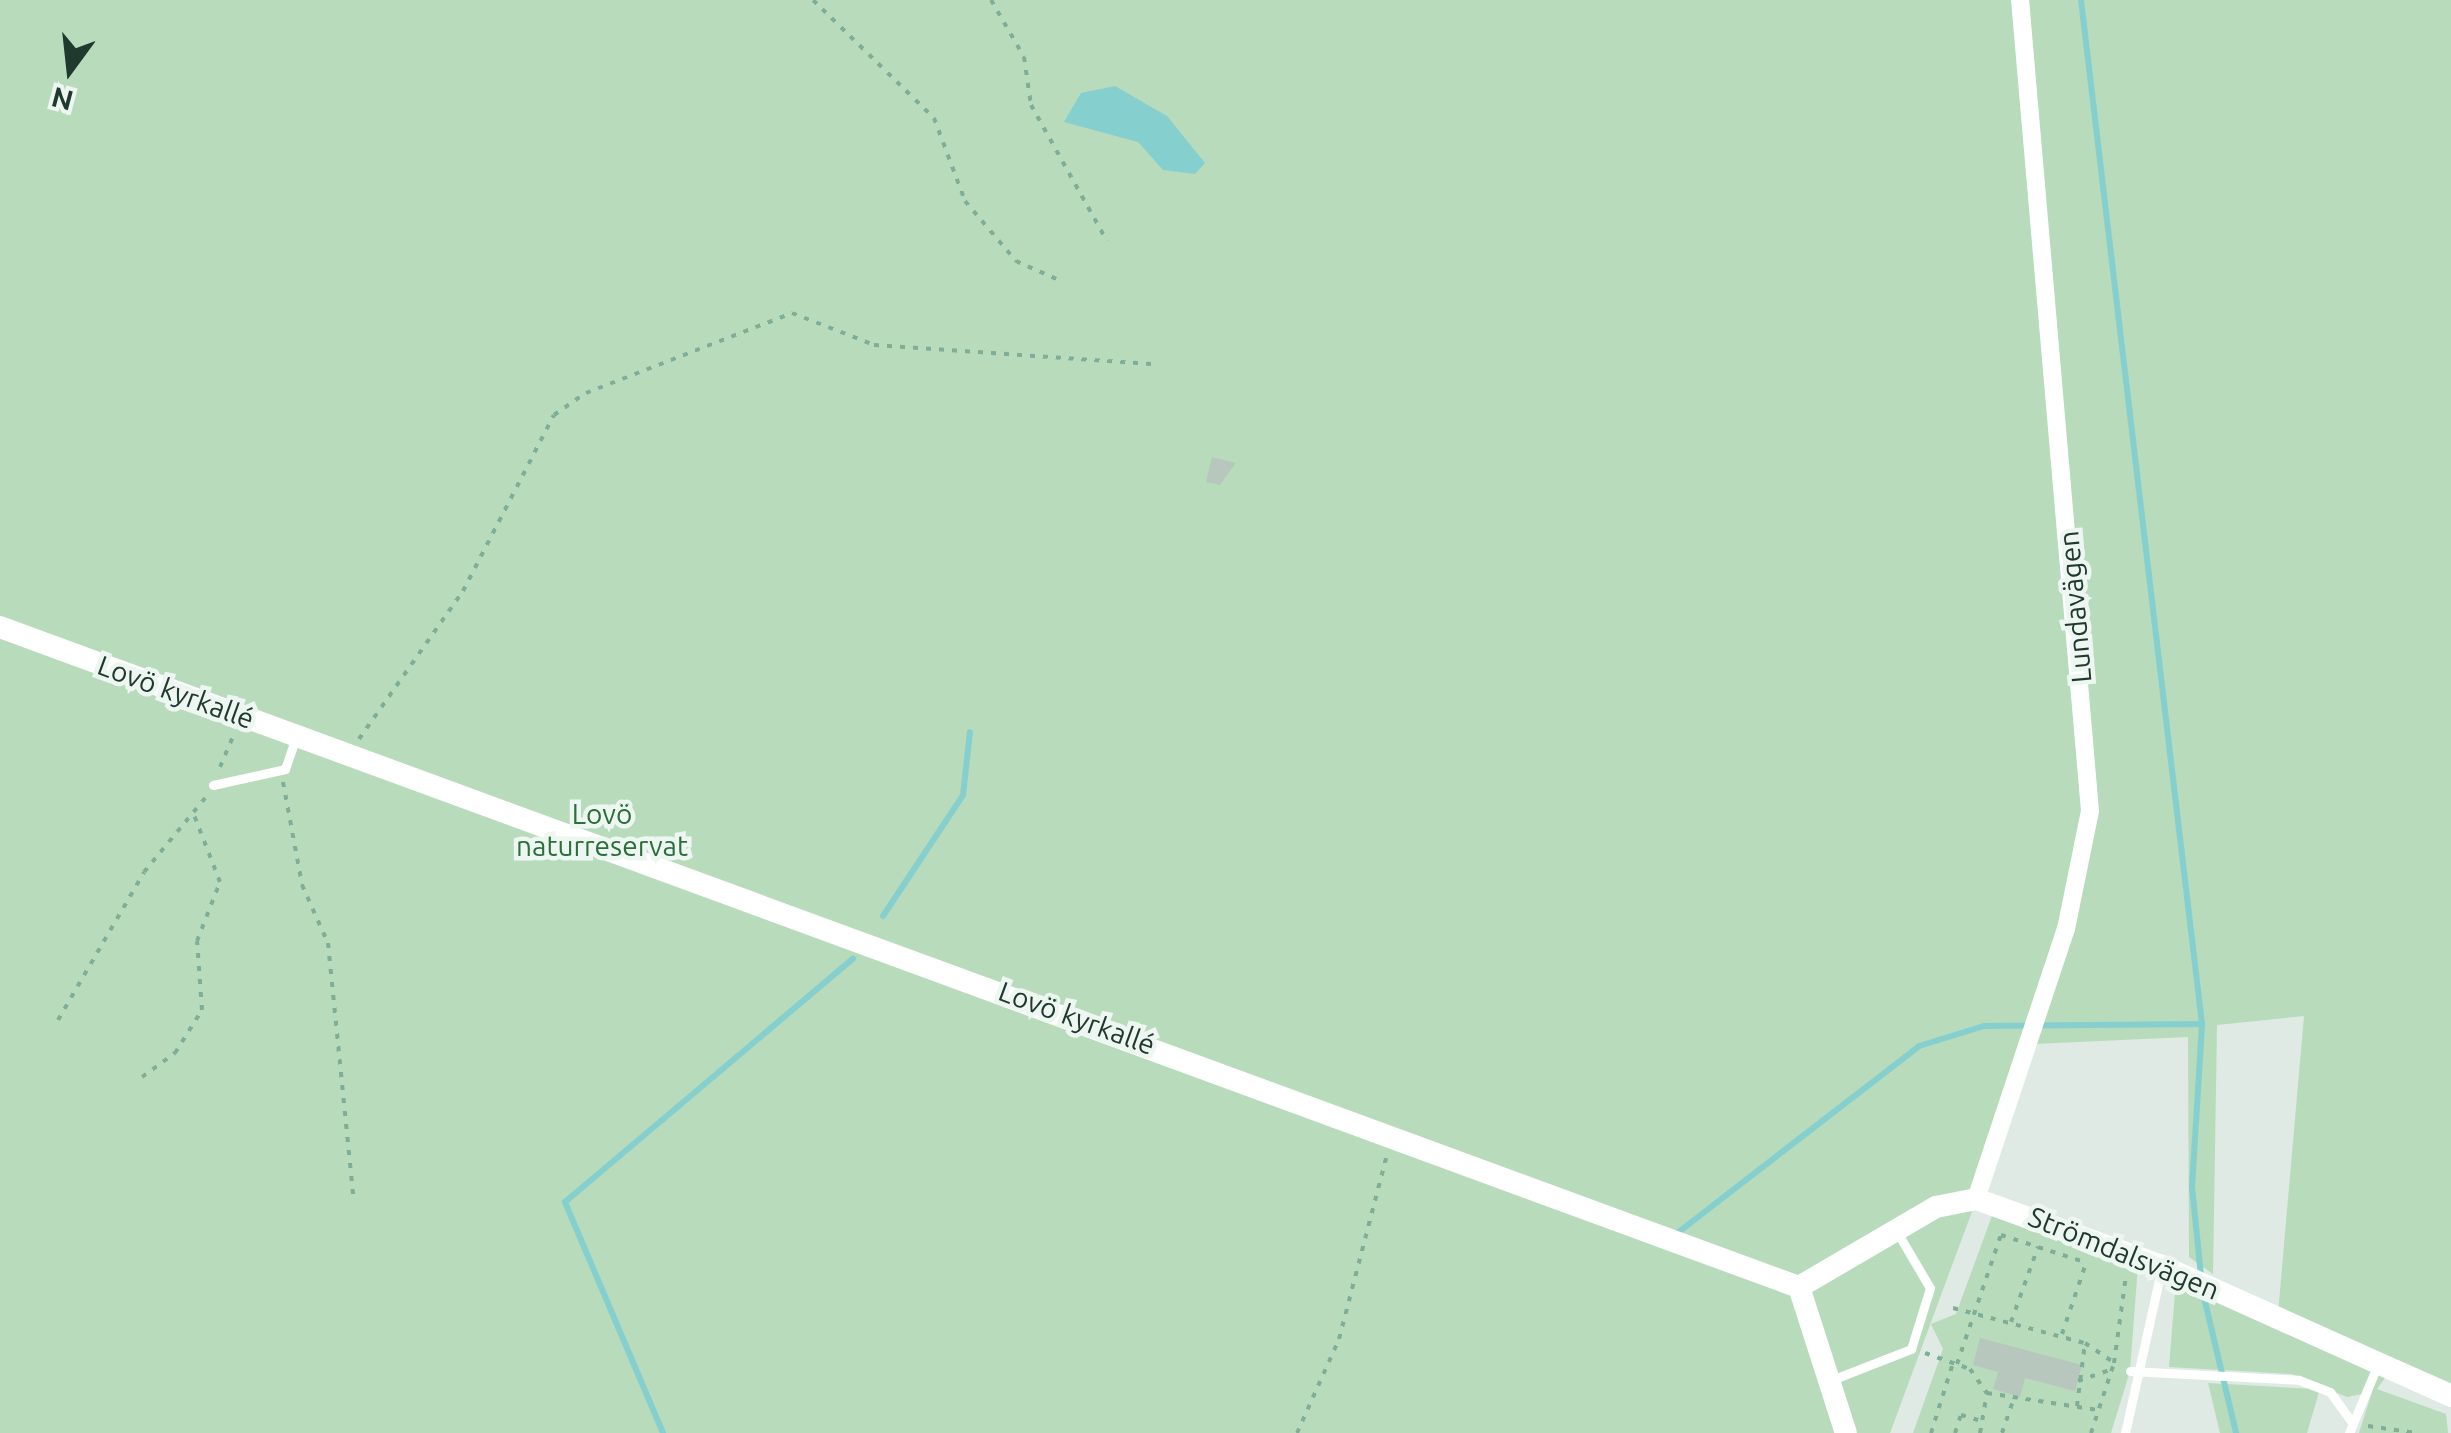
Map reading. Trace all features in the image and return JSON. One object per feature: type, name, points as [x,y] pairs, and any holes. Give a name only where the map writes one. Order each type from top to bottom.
[{"type":"street","name":"Lundavägen","points":[[1976,1199],[2022,1049],[2071,910],[2090,811],[2020,0]]},
{"type":"street","name":"Lovö kyrkallé","points":[[0,627],[1394,1134],[1798,1286]]},
{"type":"street","points":[[1846,1433],[1834,1379],[1798,1286],[1895,1229],[1976,1199]]},
{"type":"street","name":"Strömdalsvägen","points":[[1976,1199],[2162,1266],[2451,1396]]},
{"type":"lane","points":[[214,785],[285,769],[297,734]]},
{"type":"lane","points":[[1834,1379],[1911,1349],[1930,1288],[1895,1229]]},
{"type":"lane","points":[[2125,1433],[2144,1372],[2162,1266]]},
{"type":"lane","points":[[2130,1371],[2316,1385],[2351,1429],[2378,1363]]},
{"type":"path","points":[[812,0],[934,118],[965,201],[1016,262],[1061,281]]},
{"type":"path","points":[[991,0],[1024,57],[1038,118],[1107,241]]},
{"type":"path","points":[[353,754],[388,687],[462,592],[554,415],[586,393],[792,313],[874,345],[1155,364]]},
{"type":"path","points":[[58,1020],[144,872],[194,815],[214,785],[241,716]]},
{"type":"path","points":[[285,769],[283,810],[302,885],[328,943],[354,1202]]},
{"type":"path","points":[[142,1077],[174,1053],[202,1010],[197,941],[220,882],[194,815]]},
{"type":"path","points":[[1298,1433],[1339,1339],[1394,1134]]},
{"type":"path","points":[[1931,1433],[2001,1235],[2099,1266]]},
{"type":"path","points":[[2010,1323],[2038,1246]]},
{"type":"path","points":[[2061,1336],[2086,1263]]},
{"type":"path","points":[[2091,1433],[2114,1366],[2126,1272],[2113,1269]]},
{"type":"path","points":[[1954,1308],[2085,1343],[2114,1366],[2130,1371]]},
{"type":"path","points":[[2077,1407],[2085,1343]]},
{"type":"path","points":[[1911,1349],[1955,1364],[1987,1393],[2098,1410]]},
{"type":"path","points":[[2080,1381],[2114,1366]]},
{"type":"path","points":[[1980,1433],[1978,1420],[1987,1393]]},
{"type":"path","points":[[2002,1433],[2014,1399]]},
{"type":"path","points":[[1955,1433],[1961,1415],[1978,1420]]},
{"type":"path","points":[[2376,1427],[2417,1433]]},
{"type":"green space","name":"Lovö naturreservat","points":[[0,0],[2451,0],[2451,1383],[2398,1360],[2377,1389],[2446,1414],[2448,1433],[2359,1433],[2372,1392],[2347,1397],[2292,1374],[2169,1367],[2176,1280],[2277,1325],[2304,1016],[2217,1025],[2213,1274],[2189,1257],[2188,1037],[2034,1044],[1890,1433],[0,1433]]},
{"type":"green space","points":[[1993,1213],[2138,1265],[2130,1371],[2111,1433],[1913,1433],[1943,1349],[1931,1324],[1956,1314]]},
{"type":"green space","points":[[2208,1383],[2319,1392],[2307,1433],[2220,1433]]},
{"type":"water","points":[[1115,86],[1167,116],[1205,163],[1195,174],[1163,170],[1138,142],[1064,122],[1081,93]]},
{"type":"building","points":[[1212,457],[1236,463],[1220,485],[1206,482]]},
{"type":"building","points":[[1980,1338],[2082,1365],[2075,1391],[2025,1378],[2020,1397],[1993,1389],[1998,1372],[1973,1365]]},
{"type":"waterway","points":[[2081,0],[2202,1024],[2192,1187],[2201,1276]]},
{"type":"waterway","points":[[883,916],[963,795],[970,732]]},
{"type":"waterway","points":[[663,1433],[565,1202],[853,959]]},
{"type":"waterway","points":[[1676,1234],[1919,1046],[1984,1026],[2202,1024]]},
{"type":"waterway","points":[[2203,1293],[2236,1433]]}]
